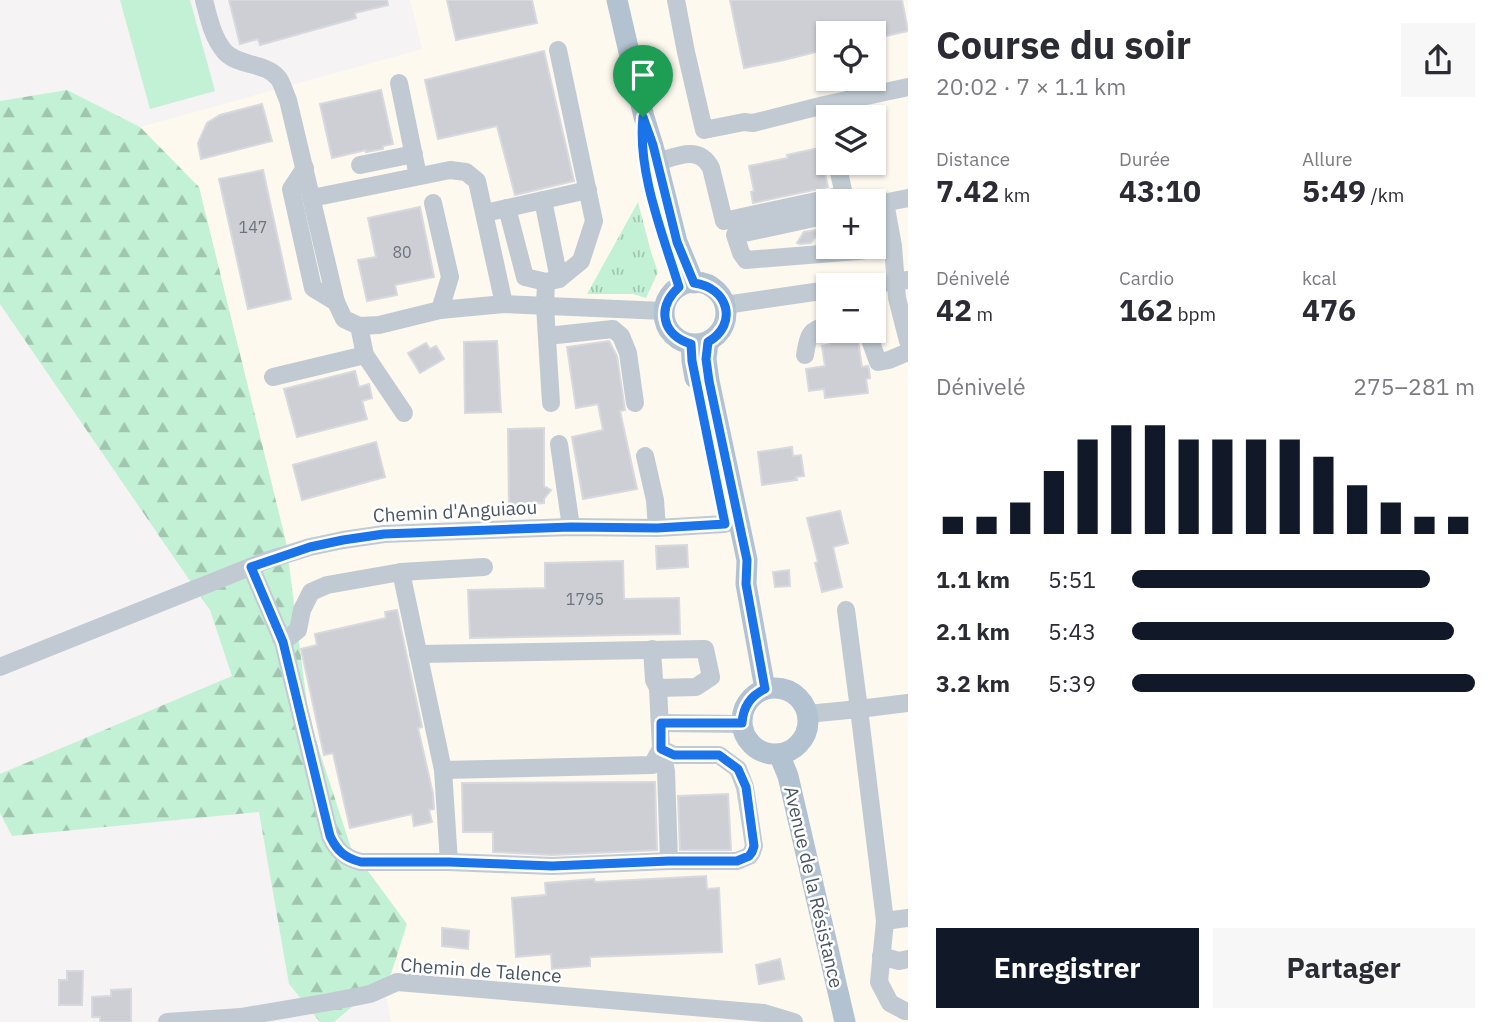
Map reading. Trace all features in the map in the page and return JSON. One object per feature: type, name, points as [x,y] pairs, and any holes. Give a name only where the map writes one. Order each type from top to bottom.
[{"type":"main road","points":[[617,0],[643,117],[657,162],[686,285]]},
{"type":"main road","points":[[643,117],[642,132],[648,180],[662,235],[686,285]]},
{"type":"main road","points":[[704,284],[713,288],[725,305],[725,323],[715,337],[699,343],[682,341],[669,329],[665,321],[664,311],[671,294],[686,285],[704,284]]},
{"type":"main road","points":[[699,343],[692,361],[725,524],[737,565],[746,584]]},
{"type":"main road","points":[[699,343],[706,359],[747,560],[746,584],[765,689]]},
{"type":"main road","points":[[765,689],[783,689],[792,693],[799,698],[807,714],[808,723],[802,740],[788,752],[779,754],[762,752],[755,748],[745,735],[742,723],[747,704],[765,689]]},
{"type":"main road","name":"Avenue de la Résistance","points":[[779,754],[788,776],[845,1022]]},
{"type":"street","points":[[204,0],[213,34],[226,54],[244,63],[264,68],[279,78],[288,100],[336,302],[344,319],[359,326],[379,325],[440,310],[504,304],[664,311]]},
{"type":"street","points":[[676,0],[704,130],[744,121],[753,123],[816,114]]},
{"type":"street","points":[[507,208],[525,277],[553,280],[582,261],[594,221],[558,50]]},
{"type":"street","points":[[399,83],[418,176]]},
{"type":"street","points":[[851,105],[908,87]]},
{"type":"street","points":[[360,165],[414,154]]},
{"type":"street","points":[[657,162],[689,154],[699,155],[707,161],[724,221],[844,195],[840,175]]},
{"type":"street","points":[[305,169],[291,189],[313,288],[336,302]]},
{"type":"street","points":[[312,198],[450,170],[466,172],[477,181],[504,304]]},
{"type":"street","points":[[485,213],[588,190]]},
{"type":"street","points":[[886,203],[908,198]]},
{"type":"street","points":[[543,200],[553,280],[545,306],[551,404]]},
{"type":"street","points":[[433,203],[450,277],[440,310]]},
{"type":"street","points":[[816,218],[735,235],[746,260],[816,254]]},
{"type":"street","points":[[886,225],[893,246],[896,269],[902,281],[897,298],[908,341]]},
{"type":"street","points":[[886,247],[893,246]]},
{"type":"street","points":[[725,305],[816,292]]},
{"type":"street","points":[[359,326],[365,355],[404,413]]},
{"type":"street","points":[[547,336],[612,329],[621,336],[628,353],[635,404]]},
{"type":"street","points":[[805,355],[808,336],[816,329]]},
{"type":"street","points":[[871,343],[878,362],[908,352]]},
{"type":"street","points":[[273,377],[365,355]]},
{"type":"street","points":[[559,444],[571,527]]},
{"type":"street","points":[[645,456],[655,500],[657,528]]},
{"type":"street","name":"Chemin d'Anguiaou","points":[[0,667],[251,567],[310,547],[343,540],[384,534],[725,524]]},
{"type":"street","points":[[251,567],[283,642],[330,836],[340,853],[351,860],[552,866],[737,861],[749,856],[754,846],[746,787],[738,769],[719,755],[674,755],[661,749]]},
{"type":"street","points":[[283,642],[298,631],[302,610],[311,592],[327,585],[401,572],[484,567]]},
{"type":"street","points":[[401,572],[443,770],[449,862]]},
{"type":"street","points":[[846,610],[853,629],[859,709],[867,738],[881,844],[886,920],[879,982],[890,1003],[908,1011]]},
{"type":"street","points":[[652,649],[654,680],[659,688],[661,749],[666,771],[669,861]]},
{"type":"street","points":[[418,654],[705,649],[711,677],[696,687],[659,688]]},
{"type":"street","points":[[807,714],[908,703]]},
{"type":"street","points":[[661,723],[742,723]]},
{"type":"street","points":[[443,770],[652,765],[661,749]]},
{"type":"street","points":[[886,920],[908,918]]},
{"type":"street","points":[[881,956],[899,961],[908,959]]},
{"type":"street","name":"Chemin de Talence","points":[[167,1022],[241,1017],[328,1002],[370,994],[397,982],[764,1013],[794,1022]]},
{"type":"shaded area","points":[[410,0],[908,0],[908,1022],[391,1022],[383,981],[309,719],[286,542],[199,188],[140,127],[422,49]]},
{"type":"green space","points":[[120,0],[190,0],[215,91],[150,109]]},
{"type":"green space","points":[[67,90],[140,127],[199,187],[286,542],[309,719],[351,848],[407,924],[391,974],[334,1022],[320,1022],[289,984],[259,812],[12,836],[0,813],[0,774],[232,676],[210,610],[0,304],[0,101]]},
{"type":"green space","points":[[638,202],[658,272],[646,298],[633,294],[587,294]]},
{"type":"building","points":[[229,0],[387,0],[388,5],[355,13],[356,18],[260,45],[258,39],[240,44]]},
{"type":"building","points":[[447,0],[532,0],[537,23],[456,40]]},
{"type":"building","points":[[730,0],[902,0],[908,31],[886,36],[886,21],[816,21],[816,52],[744,68]]},
{"type":"building","points":[[544,51],[574,181],[515,195],[497,126],[438,139],[425,80]]},
{"type":"building","points":[[381,90],[393,144],[383,146],[383,149],[332,158],[320,104]]},
{"type":"building","points":[[262,104],[272,141],[201,159],[198,143],[207,123],[220,115]]},
{"type":"building","points":[[816,149],[816,175],[825,175],[828,187],[753,203],[751,192],[754,191],[749,166],[788,158],[787,155]]},
{"type":"building","points":[[263,170],[291,299],[248,309],[219,179]]},
{"type":"building","points":[[420,207],[434,277],[395,285],[397,295],[367,301],[358,260],[376,257],[368,218]]},
{"type":"building","points":[[815,230],[816,236],[811,243],[797,243],[804,232]]},
{"type":"building","points":[[497,341],[501,412],[465,413],[464,342]]},
{"type":"building","points":[[609,341],[617,356],[625,410],[620,411],[637,489],[583,499],[572,437],[603,430],[598,404],[576,408],[567,347]]},
{"type":"building","points":[[426,343],[430,349],[436,346],[444,359],[420,373],[408,353]]},
{"type":"building","points":[[858,343],[862,367],[868,366],[869,369],[870,378],[866,379],[868,393],[825,398],[824,389],[809,391],[806,369],[825,366],[822,346]]},
{"type":"building","points":[[355,371],[359,387],[369,384],[372,398],[362,401],[367,419],[297,437],[284,389]]},
{"type":"building","points":[[544,428],[544,486],[551,490],[544,503],[509,505],[508,429]]},
{"type":"building","points":[[376,442],[385,477],[302,500],[293,465]]},
{"type":"building","points":[[792,447],[793,456],[801,455],[804,476],[796,477],[797,480],[762,485],[758,452]]},
{"type":"building","points":[[840,511],[848,543],[833,547],[842,587],[822,592],[807,518]]},
{"type":"building","points":[[687,545],[688,567],[657,569],[656,546]]},
{"type":"building","points":[[623,561],[624,599],[679,598],[680,634],[470,638],[468,590],[545,588],[545,563]]},
{"type":"building","points":[[789,570],[790,586],[775,587],[773,572]]},
{"type":"building","points":[[397,610],[422,727],[418,728],[433,794],[434,809],[429,810],[432,822],[414,826],[412,814],[350,828],[333,753],[324,755],[301,649],[317,645],[315,634],[386,618],[385,612]]},
{"type":"building","points":[[655,782],[657,850],[552,855],[493,852],[493,832],[463,832],[462,783]]},
{"type":"building","points":[[728,794],[731,850],[680,850],[678,796]]},
{"type":"building","points":[[706,876],[707,889],[719,888],[722,952],[590,957],[590,966],[552,969],[551,954],[516,957],[512,898],[546,895],[545,883]]},
{"type":"building","points":[[442,928],[469,931],[468,949],[442,946]]},
{"type":"building","points":[[780,959],[784,979],[759,984],[756,965]]},
{"type":"building","points":[[67,971],[83,971],[82,1005],[59,1005],[59,980],[67,980]]},
{"type":"building","points":[[131,989],[131,1022],[100,1022],[100,1017],[92,1017],[92,997],[111,996],[111,990]]},
{"type":"route","points":[[643,117],[653,145],[677,242],[694,283],[713,288],[725,305],[725,323],[721,331],[708,342],[706,359],[747,560],[746,584],[765,689],[747,704],[742,723],[661,723],[661,749],[674,755],[719,755],[738,769],[746,787],[754,846],[752,852],[737,861],[552,866],[351,860],[340,853],[330,836],[283,642],[251,567],[310,547],[384,534],[725,524],[692,361],[691,344],[675,336],[665,321],[667,302],[679,287],[648,180],[642,132],[643,117]]}]
